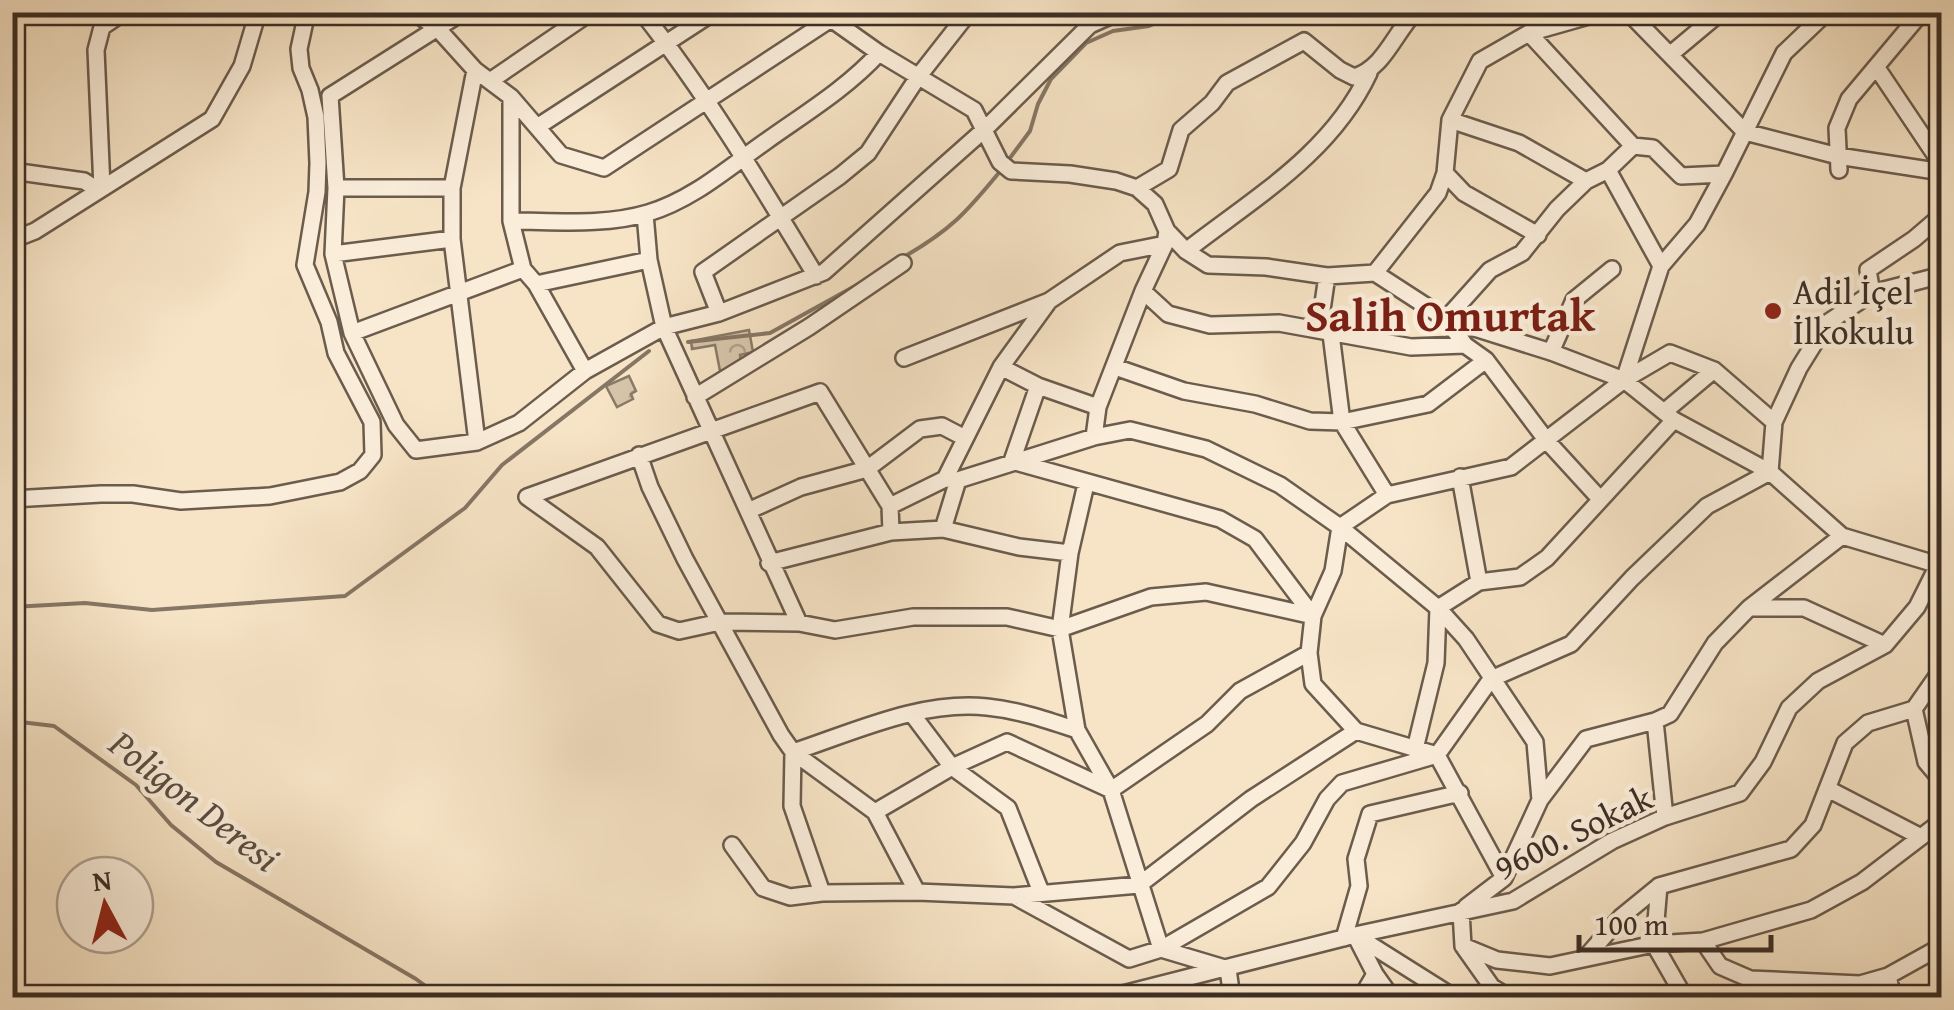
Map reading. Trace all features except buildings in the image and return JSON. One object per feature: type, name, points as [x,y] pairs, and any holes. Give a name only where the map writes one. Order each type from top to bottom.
[{"type":"street","points":[[100,189],[96,50],[102,27],[124,12]]},
{"type":"street","points":[[12,240],[35,232],[212,119],[242,66],[258,12]]},
{"type":"street","points":[[12,499],[133,494],[182,501],[270,496],[340,482],[360,471],[373,455],[372,422],[336,353],[329,322],[305,265],[318,163],[316,118],[299,49],[307,12]]},
{"type":"street","points":[[414,12],[438,29],[475,70],[511,97],[561,154],[604,168],[829,16],[879,53],[974,110],[1005,167],[1093,176],[1137,188],[1155,204],[1166,237],[1208,265],[1266,267],[1328,276],[1375,273],[1446,319],[1624,380],[1669,416],[1770,472],[1842,536],[1940,560]]},
{"type":"street","points":[[463,12],[330,96],[336,188],[333,254],[352,332],[396,425],[416,450],[477,442],[518,422],[585,372],[664,327],[719,313],[816,276],[887,219],[986,130],[1090,25],[1119,12]]},
{"type":"street","points":[[490,80],[590,12]]},
{"type":"street","points":[[642,12],[745,156],[816,276]]},
{"type":"street","points":[[538,126],[714,12]]},
{"type":"street","points":[[719,313],[703,272],[868,153],[918,77],[969,12]]},
{"type":"street","points":[[1186,251],[1296,170],[1351,106],[1368,73],[1414,12]]},
{"type":"street","points":[[1375,273],[1438,193],[1445,173],[1450,120],[1480,61],[1529,33],[1602,12]]},
{"type":"street","points":[[1628,12],[1745,132],[1839,163],[1942,168]]},
{"type":"street","points":[[1672,54],[1721,12]]},
{"type":"street","points":[[1624,380],[1661,266],[1697,224],[1784,53],[1827,12]]},
{"type":"street","points":[[1839,163],[1836,128],[1849,98],[1922,12]]},
{"type":"street","points":[[1529,33],[1633,146],[1653,148],[1682,176],[1724,174]]},
{"type":"street","points":[[1137,188],[1170,169],[1181,130],[1212,104],[1227,83],[1292,45],[1304,41],[1354,77],[1368,73]]},
{"type":"street","points":[[511,220],[580,222],[645,214],[712,180],[846,85],[879,53]]},
{"type":"street","points":[[1877,68],[1942,168]]},
{"type":"street","points":[[475,70],[452,188],[452,240],[477,442]]},
{"type":"street","points":[[511,97],[511,220],[523,268],[585,372]]},
{"type":"street","points":[[1450,120],[1519,143],[1586,181]]},
{"type":"street","points":[[1446,319],[1490,270],[1522,253],[1557,209],[1586,181],[1608,170],[1633,146]]},
{"type":"street","points":[[1608,170],[1661,266]]},
{"type":"street","points":[[12,171],[84,181],[100,189]]},
{"type":"street","points":[[1445,173],[1464,194],[1538,234]]},
{"type":"street","points":[[336,188],[452,188]]},
{"type":"street","points":[[645,214],[649,260],[664,327],[799,623]]},
{"type":"street","points":[[1872,293],[1868,270],[1942,215]]},
{"type":"street","points":[[1094,436],[1098,407],[1166,237]]},
{"type":"street","points":[[904,358],[1049,301],[1120,253],[1166,237]]},
{"type":"street","points":[[333,254],[452,240]]},
{"type":"street","points":[[536,284],[649,260]]},
{"type":"street","points":[[695,397],[809,328],[903,263]]},
{"type":"street","points":[[352,332],[523,268]]},
{"type":"street","points":[[1551,352],[1574,300],[1612,269]]},
{"type":"street","points":[[1770,472],[1774,422],[1799,368],[1827,324],[1872,293],[1942,275]]},
{"type":"street","points":[[1328,276],[1325,332],[1342,422],[1388,496]]},
{"type":"street","points":[[1143,291],[1168,314],[1210,325],[1279,323],[1411,347],[1465,345]]},
{"type":"street","points":[[942,529],[964,438],[1001,367],[1049,301]]},
{"type":"street","points":[[1446,319],[1465,345],[1486,360],[1546,441],[1600,499]]},
{"type":"street","points":[[1504,878],[1437,755],[1356,731],[1313,684],[1309,653],[1313,616],[1333,570],[1340,528],[1388,496],[1511,467],[1624,380],[1670,353],[1714,370],[1774,422]]},
{"type":"street","points":[[1116,367],[1184,392],[1256,404],[1310,422],[1342,422],[1428,404],[1486,360]]},
{"type":"street","points":[[1001,367],[1038,386],[1098,407]]},
{"type":"street","points":[[1438,608],[1479,582],[1520,577],[1547,558],[1669,416],[1714,370]]},
{"type":"street","points":[[1012,461],[1038,386]]},
{"type":"street","points":[[891,532],[890,506],[820,392],[527,497],[597,547],[658,624],[679,632],[720,622],[799,623],[835,630],[913,618],[1007,616],[1060,630],[1151,597],[1206,592],[1313,616]]},
{"type":"street","points":[[748,511],[801,488],[867,470],[920,429],[942,426],[964,438]]},
{"type":"street","points":[[890,506],[952,480],[1094,436],[1130,430],[1206,449],[1280,485],[1438,608],[1466,639],[1535,742],[1540,800]]},
{"type":"street","points":[[639,455],[650,487],[793,752],[875,812],[917,892]]},
{"type":"street","points":[[1012,461],[1220,518],[1255,539],[1313,616]]},
{"type":"street","points":[[1014,896],[1129,959],[1161,949],[1268,888],[1303,844],[1326,799],[1342,782],[1437,755],[1491,679],[1571,644],[1707,506],[1770,472]]},
{"type":"street","points":[[1460,477],[1479,582]]},
{"type":"street","points":[[1086,484],[1070,553],[1060,630],[1077,730],[1111,790],[1161,949]]},
{"type":"street","points":[[769,563],[891,532],[942,529],[1019,547],[1070,553]]},
{"type":"street","points":[[1510,998],[1492,987],[1463,946],[1461,911],[1504,878],[1540,800],[1586,739],[1670,714],[1715,643],[1748,608],[1842,536]]},
{"type":"street","name":"9600. Sokak","points":[[1107,998],[1350,936],[1512,901],[1612,841],[1740,793],[1763,762],[1790,708],[1818,681],[1886,645],[1917,607],[1940,560]]},
{"type":"street","points":[[1415,748],[1436,663],[1438,608]]},
{"type":"street","points":[[1748,608],[1804,608],[1886,645]]},
{"type":"street","points":[[1111,790],[1207,724],[1240,691],[1309,653]]},
{"type":"street","points":[[1584,958],[1620,917],[1659,886],[1791,848],[1813,825],[1844,743],[1868,723],[1914,709],[1942,668]]},
{"type":"street","points":[[793,752],[912,714],[947,708],[984,706],[1077,730]]},
{"type":"street","points":[[1914,709],[1926,762],[1942,780]]},
{"type":"street","points":[[912,714],[952,767],[1008,808],[1041,892]]},
{"type":"street","points":[[1656,721],[1666,818]]},
{"type":"street","points":[[732,845],[763,888],[790,897],[917,892],[1014,896],[1139,885],[1251,799],[1356,731]]},
{"type":"street","points":[[875,812],[952,767],[1007,742],[1111,790]]},
{"type":"street","points":[[793,752],[792,806],[822,893]]},
{"type":"street","points":[[1828,790],[1920,836]]},
{"type":"street","points":[[1392,998],[1350,936],[1359,886],[1356,859],[1370,814],[1460,794]]},
{"type":"street","points":[[1463,946],[1496,960],[1550,966],[1654,944],[1703,941],[1811,910],[1862,882],[1920,836],[1941,825]]},
{"type":"street","points":[[1659,886],[1654,944],[1686,998]]},
{"type":"street","points":[[1350,936],[1455,998]]},
{"type":"street","points":[[1703,941],[1720,966],[1750,978],[1860,984],[1888,976],[1942,946]]},
{"type":"street","points":[[1161,949],[1228,968],[1232,998]]},
{"type":"street","points":[[1362,998],[1375,974]]},
{"type":"street","points":[[1888,976],[1894,998]]},
{"type":"green space","points":[[749,330],[753,352],[740,355],[742,367],[720,371],[715,345],[692,349],[691,341]]},
{"type":"green space","points":[[629,376],[636,391],[631,394],[633,399],[617,407],[606,386]]},
{"type":"waterway","points":[[1007,162],[1030,131],[1051,79],[1086,43],[1113,31],[1149,26],[1181,12]]},
{"type":"waterway","points":[[902,258],[957,220],[1002,169]]},
{"type":"waterway","points":[[688,342],[770,333],[864,281]]},
{"type":"waterway","points":[[12,607],[85,603],[152,610],[345,596],[465,508],[502,465],[649,351]]},
{"type":"waterway","name":"Poligon Deresi","points":[[12,721],[54,726],[136,785],[171,825],[216,862],[442,998]]},
{"type":"place","name":"Adil İçel İlkokulu","points":[[1773,311]]},
{"type":"district","name":"Salih Omurtak","points":[[1450,314]]}]
